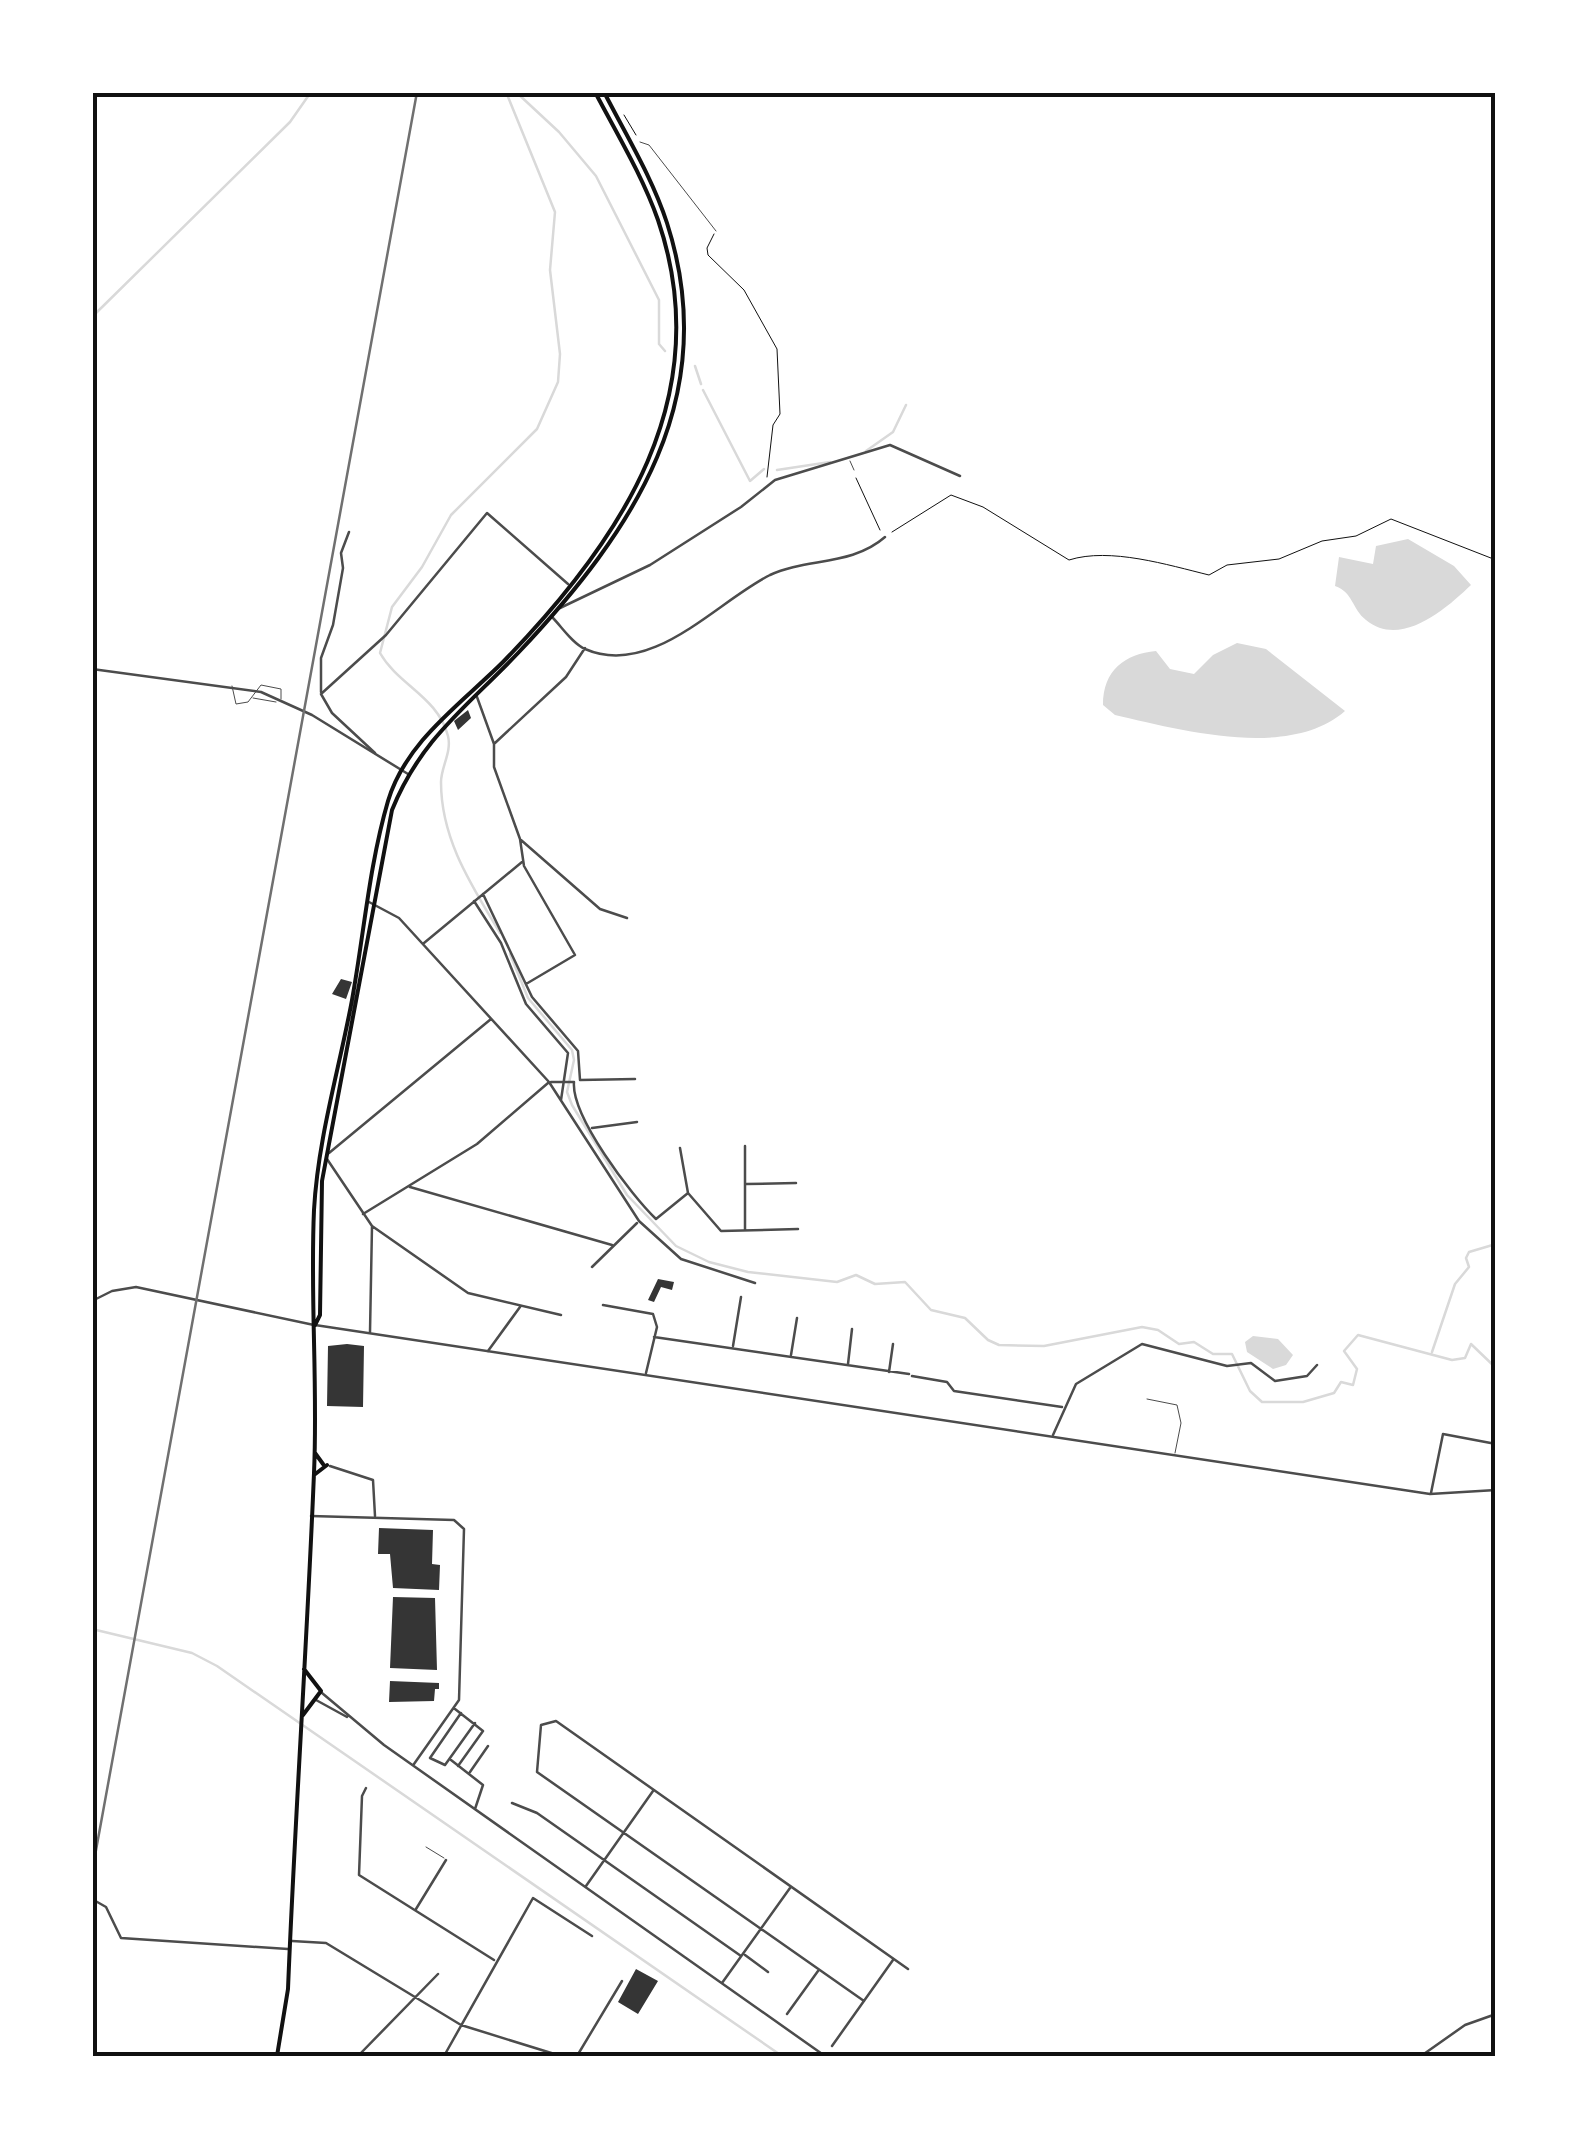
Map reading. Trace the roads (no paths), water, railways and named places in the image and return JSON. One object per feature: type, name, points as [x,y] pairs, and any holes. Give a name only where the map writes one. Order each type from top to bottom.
[{"type":"main road","points":[[595,92],[657,218],[676,312],[674,366],[664,423],[625,518]]},
{"type":"main road","points":[[316,1325],[320,1315],[321,1196],[326,1158],[388,823],[408,774],[442,724],[476,695],[551,616],[625,518],[654,472],[671,424],[681,366],[683,314],[676,257],[660,205],[604,92]]},
{"type":"main road","points":[[277,2056],[286,2019],[315,1453],[314,1213],[321,1143],[353,996],[367,902],[388,804],[401,770],[572,587]]},
{"type":"main road","points":[[558,608],[559,598]]},
{"type":"main road","points":[[314,1475],[325,1465],[315,1453]]},
{"type":"main road","points":[[301,1719],[321,1692],[304,1667]]},
{"type":"main road","points":[[301,1685],[314,1680]]},
{"type":"main road","points":[[300,1694],[314,1700]]},
{"type":"street","points":[[558,608],[570,606],[650,565],[790,474],[850,460],[890,445],[960,476]]},
{"type":"street","points":[[320,694],[378,643],[486,513],[572,587]]},
{"type":"street","points":[[349,532],[341,554],[343,568],[333,624],[322,658],[320,694],[331,711],[379,758]]},
{"type":"street","points":[[551,616],[585,648],[617,655],[659,645],[772,574],[865,551],[885,537]]},
{"type":"street","points":[[494,744],[566,677],[585,648]]},
{"type":"street","points":[[92,670],[212,682],[288,702],[408,774]]},
{"type":"street","points":[[476,695],[494,744],[494,767],[524,861],[575,957],[526,984]]},
{"type":"street","points":[[520,839],[600,909],[627,918]]},
{"type":"street","points":[[423,944],[524,861]]},
{"type":"street","points":[[482,894],[540,1009],[578,1051],[580,1080]]},
{"type":"street","points":[[475,900],[501,943],[526,1004],[568,1053],[562,1102]]},
{"type":"street","points":[[367,902],[393,912],[550,1082],[639,1222],[681,1258],[755,1283]]},
{"type":"street","points":[[492,1019],[326,1158],[372,1226],[468,1294],[561,1315]]},
{"type":"street","points":[[362,1214],[477,1144],[550,1082],[635,1079]]},
{"type":"street","points":[[574,1082],[574,1099],[591,1128],[629,1190],[656,1219],[688,1194]]},
{"type":"street","points":[[591,1128],[637,1122]]},
{"type":"street","points":[[745,1146],[745,1230]]},
{"type":"street","points":[[680,1148],[688,1194],[721,1231],[798,1229]]},
{"type":"street","points":[[745,1184],[796,1183]]},
{"type":"street","points":[[408,1187],[612,1245]]},
{"type":"street","points":[[592,1267],[639,1222]]},
{"type":"street","points":[[370,1334],[372,1226]]},
{"type":"street","points":[[92,1301],[112,1291],[136,1287],[370,1334],[1200,1456],[1430,1494],[1496,1490]]},
{"type":"street","points":[[733,1348],[741,1297]]},
{"type":"street","points":[[603,1305],[650,1312],[657,1326],[645,1374]]},
{"type":"street","points":[[488,1351],[521,1306]]},
{"type":"street","points":[[790,1356],[797,1318]]},
{"type":"street","points":[[848,1366],[852,1329]]},
{"type":"street","points":[[654,1337],[910,1375],[947,1382],[954,1390],[1064,1408]]},
{"type":"street","points":[[889,1372],[893,1344]]},
{"type":"street","points":[[1054,1435],[1076,1384],[1120,1362],[1142,1344],[1239,1366],[1251,1363],[1276,1381],[1307,1376],[1317,1365]]},
{"type":"street","points":[[1430,1494],[1443,1434],[1496,1444]]},
{"type":"street","points":[[314,1461],[373,1480],[375,1516]]},
{"type":"street","points":[[310,1516],[454,1520],[464,1529],[460,1694],[413,1765]]},
{"type":"street","points":[[321,1692],[348,1718]]},
{"type":"street","points":[[314,1700],[348,1718],[826,2056]]},
{"type":"street","points":[[454,1708],[475,1723],[482,1734],[458,1766]]},
{"type":"street","points":[[462,1713],[430,1758],[442,1766],[475,1723]]},
{"type":"street","points":[[864,2001],[538,1773],[539,1728],[552,1720],[908,1968]]},
{"type":"street","points":[[430,1742],[438,1747]]},
{"type":"street","points":[[469,1774],[488,1746]]},
{"type":"street","points":[[450,1759],[481,1783],[482,1799],[475,1809]]},
{"type":"street","points":[[366,1788],[362,1796],[357,1872],[496,1961]]},
{"type":"street","points":[[585,1887],[654,1790]]},
{"type":"street","points":[[512,1804],[533,1811],[768,1972]]},
{"type":"street","points":[[416,1910],[446,1860]]},
{"type":"street","points":[[722,1983],[790,1886]]},
{"type":"street","points":[[444,2056],[533,1898],[592,1936]]},
{"type":"street","points":[[92,1899],[106,1907],[121,1938],[290,1949]]},
{"type":"street","points":[[290,1941],[326,1943],[461,2025],[561,2056]]},
{"type":"street","points":[[832,2046],[894,1959]]},
{"type":"street","points":[[787,2014],[818,1970]]},
{"type":"street","points":[[358,2056],[438,1974]]},
{"type":"street","points":[[578,2056],[622,1981]]},
{"type":"street","points":[[1422,2056],[1466,2025],[1496,2014]]},
{"type":"lane","points":[[640,142],[649,145],[716,232]]},
{"type":"lane","points":[[850,460],[854,470]]},
{"type":"lane","points":[[232,686],[236,704],[253,698],[277,702],[284,694],[275,686],[261,685],[253,698]]},
{"type":"lane","points":[[1147,1399],[1177,1405],[1180,1423],[1175,1453]]},
{"type":"lane","points":[[426,1847],[446,1860]]},
{"type":"waterway","points":[[92,317],[290,122],[311,92]]},
{"type":"waterway","points":[[500,933],[460,862],[446,823],[441,782],[449,742],[443,723],[380,653],[392,607],[422,567],[451,515],[537,429],[558,382],[560,354],[550,270],[555,212],[506,92]]},
{"type":"waterway","points":[[516,92],[559,132],[596,176],[659,300],[659,344],[665,351]]},
{"type":"waterway","points":[[695,366],[701,384]]},
{"type":"waterway","points":[[703,390],[750,481],[764,469]]},
{"type":"waterway","points":[[866,451],[893,432],[906,405]]},
{"type":"waterway","points":[[777,470],[830,462]]},
{"type":"waterway","points":[[510,954],[528,998],[572,1050],[574,1060],[567,1092],[627,1195],[676,1246],[709,1262],[748,1272],[837,1282],[856,1275],[875,1284],[905,1282],[931,1310],[965,1318],[999,1345],[1044,1346],[1142,1327],[1158,1330],[1179,1344],[1194,1342],[1213,1354],[1232,1354],[1250,1391],[1262,1402],[1303,1402],[1334,1393],[1341,1382],[1353,1385],[1357,1369],[1344,1351],[1358,1335],[1452,1360],[1465,1358],[1471,1344],[1496,1368]]},
{"type":"waterway","points":[[1432,1352],[1455,1284],[1469,1267],[1469,1252],[1496,1244]]},
{"type":"waterway","points":[[92,1629],[192,1653],[217,1666],[782,2056]]},
{"type":"railway","points":[[92,1872],[417,92]]}]
